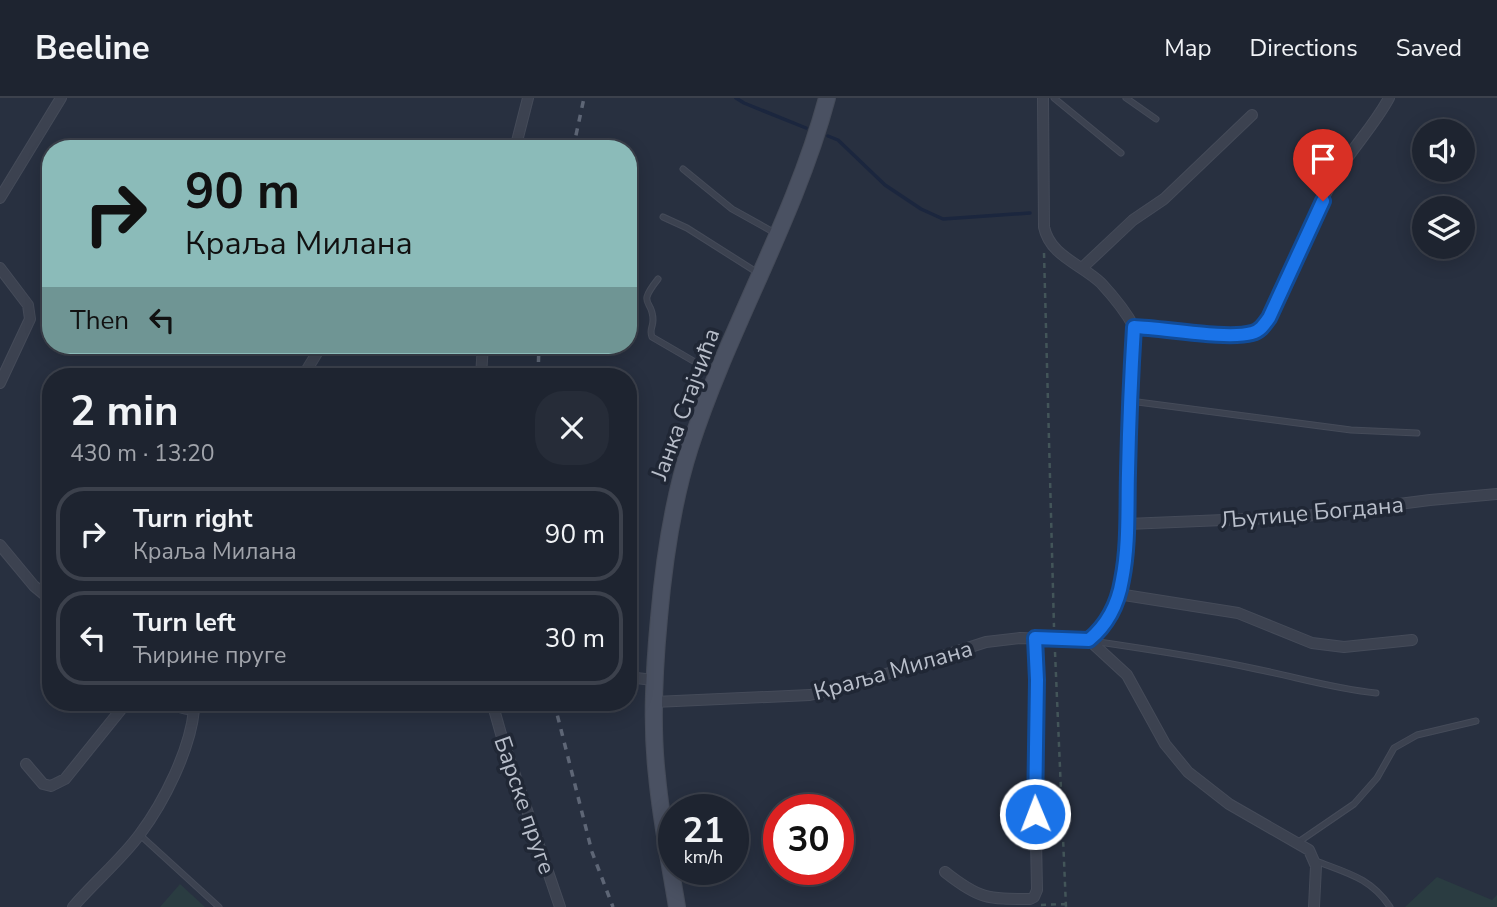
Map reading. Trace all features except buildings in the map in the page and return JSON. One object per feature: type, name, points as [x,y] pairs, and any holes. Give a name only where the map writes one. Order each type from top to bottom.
[{"type":"street","points":[[0,198],[61,98]]},
{"type":"street","points":[[517,140],[528,98]]},
{"type":"street","name":"Јанка Стајчића","points":[[677,907],[657,776],[653,680],[663,568],[675,498],[690,446],[717,375],[761,275],[820,123],[827,98]]},
{"type":"street","points":[[1043,98],[1046,238],[1053,248],[1101,284],[1134,327],[1122,580],[1101,631],[1089,640],[1127,675],[1165,744],[1188,772],[1229,804],[1309,850],[1316,866],[1314,907]]},
{"type":"street","points":[[1134,327],[1226,334],[1253,333],[1262,328],[1332,182],[1389,98]]},
{"type":"street","points":[[1082,268],[1133,220],[1164,199],[1252,115]]},
{"type":"street","points":[[0,268],[28,305],[30,319],[0,383]]},
{"type":"street","points":[[308,368],[317,354]]},
{"type":"street","name":"Љутице Богдана","points":[[1126,524],[1298,517],[1497,494]]},
{"type":"street","points":[[0,545],[42,593]]},
{"type":"street","points":[[1118,594],[1238,613],[1312,643],[1344,647],[1412,640]]},
{"type":"street","name":"Краља Милана","points":[[654,702],[810,695],[849,686],[986,642],[1020,638],[1089,640]]},
{"type":"street","points":[[945,872],[970,892],[996,899],[1030,899],[1037,890],[1035,638]]},
{"type":"street","points":[[637,678],[653,680]]},
{"type":"street","points":[[26,764],[43,784],[51,786],[65,779],[120,711]]},
{"type":"street","points":[[73,907],[140,835],[168,787],[192,730],[194,711]]},
{"type":"street","name":"Барске пруге","points":[[494,711],[560,907]]},
{"type":"lane","points":[[1043,98],[1051,98],[1121,153]]},
{"type":"lane","points":[[1126,98],[1156,119]]},
{"type":"lane","points":[[682,169],[732,209],[777,234]]},
{"type":"lane","points":[[663,217],[687,228],[761,275]]},
{"type":"lane","points":[[658,279],[646,298],[653,317],[650,331],[652,337],[717,375]]},
{"type":"lane","points":[[1130,401],[1351,430],[1418,433]]},
{"type":"lane","points":[[1089,640],[1186,655],[1341,690],[1377,693]]},
{"type":"lane","points":[[1297,843],[1354,804],[1377,778],[1394,748],[1418,735],[1476,721]]},
{"type":"lane","points":[[140,835],[219,907]]},
{"type":"lane","points":[[1314,860],[1366,881],[1390,907]]},
{"type":"path","points":[[1034,897],[1039,904],[1065,905],[1044,254]]},
{"type":"shaded area","points":[[1437,877],[1492,900],[1497,895],[1497,907],[1405,907]]},
{"type":"shaded area","points":[[180,884],[205,907],[160,907]]},
{"type":"waterway","points":[[736,98],[806,128]]},
{"type":"waterway","points":[[828,136],[838,140],[885,185],[921,209],[943,219],[1030,213]]},
{"type":"railway","points":[[575,140],[584,98]]},
{"type":"railway","points":[[538,368],[539,354]]},
{"type":"railway","points":[[556,711],[592,852],[613,907]]},
{"type":"route","points":[[1035,814],[1035,638],[1089,640],[1101,631],[1108,619],[1116,603],[1122,580],[1126,545],[1134,327],[1226,334],[1253,333],[1262,328],[1323,201]]}]
